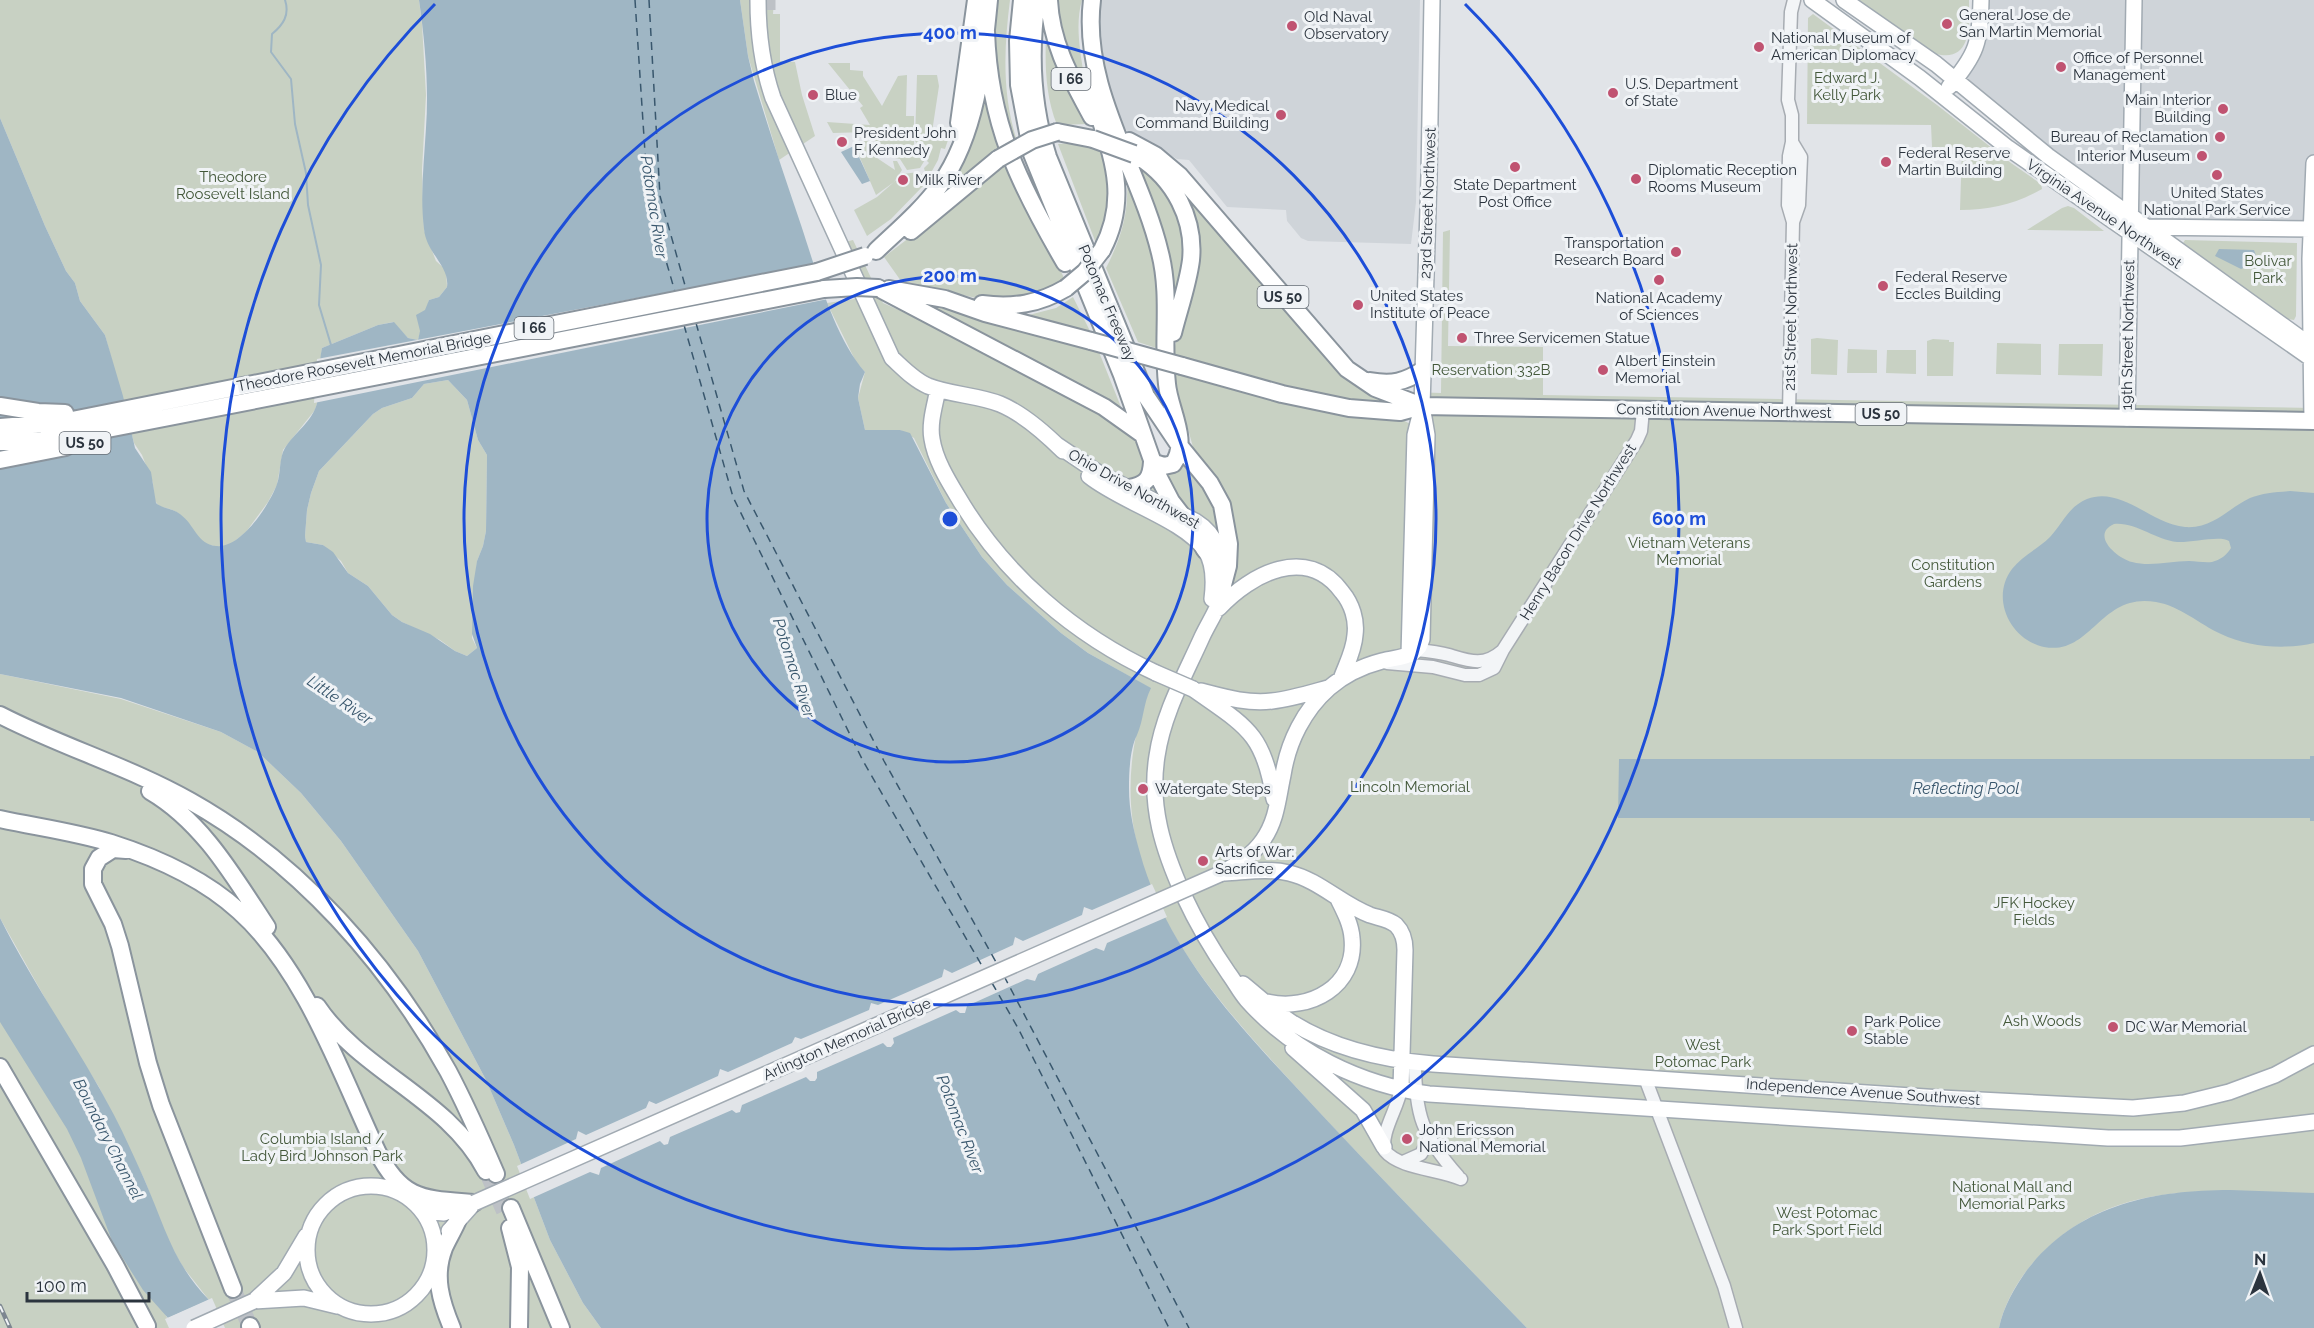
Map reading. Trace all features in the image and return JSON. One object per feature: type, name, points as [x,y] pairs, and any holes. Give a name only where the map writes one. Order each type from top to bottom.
[{"type":"highway","name":"I 66","points":[[870,254],[923,206],[946,164],[956,137],[976,0]]},
{"type":"highway","points":[[923,206],[945,177],[960,147],[977,88],[986,31],[988,0]]},
{"type":"highway","name":"Potomac Freeway","points":[[1022,0],[1018,71],[1021,100],[1028,139],[1041,181],[1122,375],[1152,462],[1178,512],[1197,535],[1205,550]]},
{"type":"highway","name":"Potomac Freeway","points":[[1037,0],[1033,45],[1034,80],[1040,126],[1048,157],[1146,396],[1179,445],[1210,483],[1224,512],[1229,544],[1228,566],[1223,585]]},
{"type":"highway","name":"I 66","points":[[945,299],[1016,306],[1040,300],[1066,288],[1085,272],[1102,250],[1111,229],[1117,201],[1116,177],[1111,152],[1062,61],[1053,34],[1049,0]]},
{"type":"highway","points":[[1086,0],[1082,27],[1087,69],[1098,114],[1111,152]]},
{"type":"highway","points":[[1092,0],[1091,42],[1096,71],[1151,222],[1162,262],[1166,297],[1168,391],[1179,445],[1176,458],[1170,465],[1162,466],[1152,462],[1148,481],[1143,485],[1129,488]]},
{"type":"highway","points":[[986,31],[995,105],[1007,149],[1038,216],[1098,319]]},
{"type":"highway","name":"Constitution Avenue Northwest","points":[[870,254],[903,237],[998,159],[1032,140],[1057,132],[1092,136],[1155,154],[1172,168],[1331,352],[1358,377],[1382,392],[1422,406]]},
{"type":"highway","points":[[1131,147],[1172,187],[1189,227],[1191,252],[1189,268],[1166,357]]},
{"type":"highway","name":"Theodore Roosevelt Memorial Bridge","points":[[0,427],[62,422],[817,272],[870,254]]},
{"type":"highway","name":"Theodore Roosevelt Memorial Bridge","points":[[0,442],[34,441],[71,435],[824,289],[857,286],[945,299]]},
{"type":"highway","points":[[878,288],[1104,407],[1142,434]]},
{"type":"highway","name":"Constitution Avenue Northwest","points":[[945,299],[985,313],[1282,394],[1349,408],[1400,412],[1422,406],[2313,422]]},
{"type":"highway","points":[[1358,377],[1377,382],[1397,383],[1410,379],[1423,370]]},
{"type":"highway","name":"Theodore Roosevelt Memorial Bridge","points":[[5,459],[175,425],[309,390]]},
{"type":"highway","name":"Theodore Roosevelt Memorial Bridge","points":[[0,406],[63,414],[132,407]]},
{"type":"highway","points":[[0,715],[154,783],[203,808],[260,848],[313,895],[364,949],[420,1026],[465,1104],[492,1176],[444,1117],[354,1047],[330,1023],[309,994],[291,975]]},
{"type":"highway","points":[[57,742],[153,793],[189,821],[208,841],[269,931],[279,955],[318,1025],[377,1151],[395,1180],[410,1191],[432,1200],[474,1203]]},
{"type":"highway","points":[[0,819],[104,841],[177,869],[215,891],[255,926],[279,955]]},
{"type":"highway","points":[[132,852],[118,849],[104,854],[93,869],[93,884],[113,924],[120,946],[158,1098],[233,1289]]},
{"type":"highway","points":[[0,1067],[115,1265],[147,1326]]},
{"type":"highway","points":[[377,1151],[381,1170],[401,1193]]},
{"type":"highway","points":[[519,1328],[518,1258],[508,1210],[561,1328]]},
{"type":"highway","points":[[452,1326],[440,1296],[439,1271],[444,1248],[457,1222]]},
{"type":"highway","points":[[428,1282],[438,1308],[452,1326]]},
{"type":"main road","name":"23rd Street Northwest","points":[[1413,652],[1415,435],[1422,406],[1432,0]]},
{"type":"main road","name":"Virginia Avenue Northwest","points":[[1812,0],[1942,95],[2008,148],[2129,231],[2312,351]]},
{"type":"main road","name":"Virginia Avenue Northwest","points":[[1844,0],[1955,80],[2042,152],[2312,351]]},
{"type":"main road","points":[[1942,95],[1972,56],[1978,44],[1981,0]]},
{"type":"main road","name":"19th Street Northwest","points":[[2127,418],[2134,0]]},
{"type":"main road","name":"Ohio Drive Northwest","points":[[763,5],[758,33],[764,67],[777,108],[892,358],[923,384],[1007,407],[1031,423],[1100,485],[1182,529],[1205,550],[1212,569],[1214,586],[1203,635]]},
{"type":"main road","points":[[2313,422],[2310,259],[2314,163]]},
{"type":"main road","points":[[2146,227],[2313,229]]},
{"type":"main road","points":[[939,389],[931,432],[934,447],[953,489],[985,537],[1023,581],[1065,618],[1108,648],[1156,673],[1213,698],[1242,725],[1259,746],[1268,766],[1276,813]]},
{"type":"main road","name":"Ohio Drive Northwest","points":[[1057,445],[1100,474],[1204,527],[1214,539],[1223,564],[1223,585],[1217,610],[1203,635],[1162,731],[1156,766],[1155,807],[1161,839],[1173,873],[1204,938],[1229,973]]},
{"type":"main road","points":[[1217,610],[1239,589],[1270,571],[1296,567],[1312,570],[1325,576],[1343,592],[1355,621],[1354,643],[1335,683],[1312,706],[1297,729],[1285,762],[1276,813],[1267,834],[1245,859],[1220,874]]},
{"type":"main road","points":[[1213,698],[1272,701],[1335,683],[1360,669],[1413,652]]},
{"type":"main road","points":[[1220,874],[1265,871],[1289,873],[1314,883],[1353,908],[1394,923],[1404,937],[1408,1090]]},
{"type":"main road","name":"Arlington Memorial Bridge","points":[[423,1211],[444,1213],[474,1203],[1220,874]]},
{"type":"main road","points":[[1263,1001],[1287,1005],[1304,1004],[1321,997],[1338,983],[1350,962],[1352,940],[1349,922],[1338,899]]},
{"type":"main road","points":[[1229,973],[1245,998],[1307,1062],[1363,1110],[1384,1146]]},
{"type":"main road","name":"Independence Avenue Southwest","points":[[1229,973],[1289,1021],[1325,1040],[1361,1052],[1409,1061],[2099,1108],[2133,1108],[2184,1103],[2229,1092],[2275,1075],[2314,1054]]},
{"type":"main road","name":"Independence Avenue Southwest","points":[[1270,1024],[1300,1045],[1340,1068],[1408,1090],[1656,1109],[2117,1139],[2189,1137],[2314,1122]]},
{"type":"main road","points":[[194,1328],[259,1299],[304,1298],[366,1315],[392,1312],[415,1299],[428,1282],[434,1260],[433,1234],[423,1211],[401,1193],[373,1187],[344,1190],[323,1205],[289,1267],[259,1299]]},
{"type":"main road","name":"Arlington Memorial Bridge","points":[[434,1260],[441,1240],[474,1203]]},
{"type":"main road","points":[[310,1228],[308,1251],[313,1272],[325,1293],[340,1307]]},
{"type":"street","name":"21st Street Northwest","points":[[1789,412],[1793,222],[1788,205],[1792,115],[1788,100],[1791,12],[1794,0]]},
{"type":"street","name":"Henry Bacon Drive Northwest","points":[[1380,662],[1479,675],[1494,668],[1503,650],[1636,440],[1641,431],[1643,410]]},
{"type":"street","points":[[1413,652],[1441,653],[1475,662],[1488,660],[1503,650]]},
{"type":"street","points":[[1645,1078],[1724,1286],[1736,1328]]},
{"type":"street","points":[[1408,1090],[1429,1138],[1461,1179],[1391,1157],[1384,1146],[1387,1129],[1408,1090]]},
{"type":"street","points":[[1403,1162],[1421,1154],[1429,1138]]},
{"type":"shaded area","points":[[1101,0],[1420,0],[1416,202],[1411,244],[1308,241],[1301,238],[1287,221],[1286,210],[1227,207],[1189,160],[1177,159],[1127,131],[1121,122],[1103,68],[1098,34]]},
{"type":"shaded area","points":[[1981,0],[2314,0],[2314,348],[2312,229],[2146,227],[1955,80],[1972,56]]},
{"type":"green space","name":"Theodore Roosevelt Island","points":[[0,0],[419,0],[426,95],[422,170],[424,230],[436,261],[446,270],[447,287],[439,297],[429,300],[418,340],[408,338],[393,322],[378,325],[322,348],[315,410],[283,450],[277,485],[268,502],[246,532],[231,544],[219,547],[205,544],[182,516],[160,507],[154,500],[153,483],[142,455],[134,443],[105,335],[80,301],[75,283],[66,271],[45,226],[0,118]]},
{"type":"green space","points":[[740,0],[774,0],[773,14],[780,14],[780,61],[795,62],[802,95],[815,136],[779,160],[748,56]]},
{"type":"green space","points":[[993,0],[1010,0],[1006,35],[1006,87],[1016,138],[1009,141],[992,53]]},
{"type":"green space","points":[[1059,0],[1082,0],[1079,28],[1084,76],[1080,77],[1061,29]]},
{"type":"green space","points":[[1857,0],[1969,0],[1968,30],[1963,47],[1957,53],[1936,54]]},
{"type":"green space","name":"Edward J. Kelly Park","points":[[1813,14],[2041,184],[2042,189],[2022,199],[2002,205],[1960,210],[1962,148],[1932,147],[1931,125],[1807,124],[1808,18]]},
{"type":"green space","points":[[1046,32],[1069,87],[1088,124],[1057,125],[1050,102],[1047,79]]},
{"type":"green space","points":[[828,63],[850,63],[850,70],[863,71],[863,76],[882,106],[898,76],[907,75],[906,116],[914,116],[914,144],[926,158],[920,168],[907,170],[900,159],[885,156],[880,149],[882,147],[868,132],[833,133],[827,122],[870,125],[860,108],[863,106]]},
{"type":"green space","points":[[917,75],[937,75],[939,86],[932,132],[948,140],[945,149],[941,148],[938,160],[927,180],[924,168],[929,163],[927,161],[929,158],[915,141]]},
{"type":"green space","points":[[984,76],[1002,146],[902,236],[940,193]]},
{"type":"green space","points":[[872,141],[881,154],[874,156],[895,170],[893,161],[897,161],[902,170],[894,182],[876,195],[854,144]]},
{"type":"green space","points":[[1058,144],[1101,146],[1113,202],[1097,246]]},
{"type":"green space","points":[[1131,157],[1174,195],[1188,252],[1171,320]]},
{"type":"green space","points":[[1008,162],[1066,282],[1043,295],[985,300],[901,281],[884,257]]},
{"type":"green space","points":[[1161,165],[1336,365],[1407,400],[1379,412],[1172,356],[1192,286],[1194,266]]},
{"type":"green space","points":[[918,172],[923,175],[924,185],[891,219],[867,236],[854,210],[877,197],[903,174]]},
{"type":"green space","points":[[1127,177],[1160,264],[1162,350],[1138,342],[1106,268],[1123,224],[1127,202]]},
{"type":"green space","points":[[2068,206],[2104,231],[2027,230],[2062,208]]},
{"type":"green space","name":"West Potomac Park","points":[[1450,230],[1448,346],[1543,347],[1543,395],[2314,408],[2314,1193],[2172,1194],[2139,1199],[2106,1210],[2075,1226],[2037,1258],[2011,1296],[1999,1328],[1527,1328],[1276,1065],[1235,1018],[1198,970],[1166,921],[1144,868],[1132,813],[1133,753],[1150,688],[1088,653],[1061,633],[1007,585],[982,557],[946,503],[914,438],[900,430],[865,430],[858,398],[865,372],[856,362],[827,303],[855,299],[833,245],[853,240],[883,303],[978,345],[1119,420],[1135,434],[1152,478],[1196,458],[1177,401],[1173,372],[1309,408],[1359,417],[1403,420],[1412,425],[1413,392],[1441,393],[1443,232]]},
{"type":"green space","name":"Bolivar Park","points":[[2185,240],[2297,243],[2296,316],[2294,320],[2288,319],[2183,243]]},
{"type":"green space","points":[[1073,297],[1092,335],[1025,316],[1056,308]]},
{"type":"green space","points":[[916,305],[942,307],[1099,352],[1125,417]]},
{"type":"green space","points":[[1811,339],[1838,340],[1837,375],[1811,374]]},
{"type":"green space","points":[[1933,339],[1954,342],[1953,376],[1927,376],[1927,341]]},
{"type":"green space","points":[[1997,343],[2041,344],[2041,375],[1996,374]]},
{"type":"green space","points":[[2059,344],[2103,344],[2102,376],[2058,375]]},
{"type":"green space","points":[[1848,349],[1877,350],[1877,373],[1847,373]]},
{"type":"green space","points":[[1887,350],[1916,350],[1916,374],[1886,373]]},
{"type":"green space","points":[[448,380],[467,400],[478,440],[487,455],[486,531],[477,561],[472,638],[477,648],[467,656],[392,615],[368,586],[348,573],[341,561],[323,545],[306,542],[305,536],[307,510],[319,471],[373,414],[382,408],[412,398],[424,384]]},
{"type":"green space","name":"Columbia Island / Lady Bird Johnson Park","points":[[0,674],[121,699],[221,732],[258,752],[301,793],[341,841],[418,951],[486,1080],[514,1145],[550,1240],[583,1303],[601,1328],[222,1328],[209,1300],[183,1267],[168,1241],[145,1181],[99,1087],[64,1032],[0,918]]},
{"type":"green space","points":[[0,1008],[94,1170],[172,1328],[0,1328]]},
{"type":"water","points":[[419,0],[740,0],[754,81],[820,282],[844,341],[865,372],[858,398],[865,430],[900,430],[910,433],[946,503],[982,557],[1007,585],[1061,633],[1088,653],[1151,688],[1131,753],[1130,805],[1140,853],[1153,891],[1170,927],[1214,994],[1267,1056],[1527,1328],[601,1328],[583,1303],[550,1240],[514,1145],[486,1080],[418,951],[341,841],[301,793],[258,752],[221,732],[121,698],[0,674],[0,118],[45,226],[66,271],[75,283],[80,301],[105,335],[135,448],[151,472],[156,503],[185,518],[204,542],[216,546],[226,545],[253,524],[268,503],[277,484],[285,448],[315,409],[322,348],[378,325],[394,322],[408,338],[418,340],[420,331],[416,315],[425,310],[429,300],[439,297],[447,287],[445,272],[429,245],[424,229],[422,192],[427,96]],"holes":[[[448,380],[467,400],[478,440],[487,455],[486,531],[477,561],[473,586],[472,634],[477,648],[467,656],[392,615],[368,586],[348,573],[333,552],[323,545],[306,542],[305,536],[307,510],[319,471],[373,414],[382,408],[412,398],[424,384]]]},
{"type":"water","points":[[854,146],[870,181],[862,184],[841,152]]},
{"type":"water","points":[[2219,249],[2254,250],[2258,261],[2241,269],[2215,256]]},
{"type":"water","points":[[2290,491],[2314,493],[2314,643],[2279,647],[2243,642],[2213,630],[2173,607],[2156,602],[2137,601],[2109,614],[2074,642],[2060,647],[2044,647],[2022,636],[2007,616],[2003,605],[2003,592],[2012,569],[2050,537],[2080,502],[2100,496],[2112,497],[2160,520],[2185,527],[2195,527],[2212,522],[2250,498]],"holes":[[[2114,524],[2122,524],[2169,541],[2225,539],[2229,541],[2231,548],[2223,557],[2212,562],[2146,564],[2132,562],[2119,556],[2105,540],[2107,529]]]},
{"type":"water","name":"Reflecting Pool","points":[[2310,756],[2314,756],[2314,821],[2310,821],[2310,818],[1618,818],[1619,759],[2310,759]]},
{"type":"water","name":"Boundary Channel","points":[[0,918],[114,1115],[178,1258],[209,1300],[168,1318],[143,1290],[112,1241],[81,1158],[67,1129],[0,1022]]},
{"type":"water","points":[[2230,1190],[2314,1193],[2314,1328],[1999,1328],[2003,1312],[2027,1270],[2047,1248],[2069,1230],[2093,1216],[2145,1198],[2173,1193]]},
{"type":"pier","points":[[815,264],[822,289],[828,299],[314,403],[317,359]]},
{"type":"pier","points":[[1152,884],[1167,917],[1107,943],[1104,951],[1096,948],[1038,974],[1035,981],[1027,979],[967,1006],[965,1013],[956,1010],[893,1038],[894,1043],[891,1047],[883,1043],[817,1072],[815,1081],[810,1081],[806,1077],[742,1105],[740,1112],[736,1113],[732,1110],[670,1137],[668,1144],[664,1145],[660,1141],[601,1168],[599,1175],[590,1172],[530,1199],[517,1166],[576,1139],[578,1131],[586,1135],[646,1108],[649,1101],[656,1104],[718,1076],[720,1069],[728,1072],[792,1043],[795,1037],[801,1039],[869,1010],[871,1003],[878,1005],[942,977],[944,969],[952,973],[1013,945],[1015,937],[1023,941],[1082,915],[1084,907],[1092,910]]},
{"type":"pier","points":[[212,1298],[225,1328],[169,1328],[165,1319]]},
{"type":"waterway","points":[[285,0],[286,15],[272,34],[271,52],[291,79],[295,124],[306,173],[308,205],[321,265],[319,305],[331,345]]},
{"type":"ferry route","points":[[635,0],[648,198],[675,292]]},
{"type":"ferry route","points":[[649,0],[660,196],[686,289]]},
{"type":"ferry route","points":[[696,323],[744,491],[884,761],[997,964]]},
{"type":"ferry route","points":[[684,325],[733,497],[863,761],[985,971]]},
{"type":"ferry route","points":[[1004,976],[1189,1328]]},
{"type":"ferry route","points":[[992,983],[1018,1028],[1169,1328]]},
{"type":"tunnel","points":[[768,0],[768,10]]},
{"type":"tunnel","points":[[489,1177],[504,1211]]},
{"type":"tunnel","points":[[233,1289],[250,1326]]},
{"type":"railway","points":[[0,1306],[10,1328]]},
{"type":"place","name":"General Jose de San Martin Memorial","points":[[1947,24]]},
{"type":"place","name":"Old Naval Observatory","points":[[1292,26]]},
{"type":"place","name":"National Museum of American Diplomacy","points":[[1759,47]]},
{"type":"place","name":"Office of Personnel Management","points":[[2061,67]]},
{"type":"place","name":"U.S. Department of State","points":[[1613,93]]},
{"type":"place","name":"Blue","points":[[813,95]]},
{"type":"place","name":"Main Interior Building","points":[[2223,109]]},
{"type":"place","name":"Navy Medical Command Building","points":[[1281,115]]},
{"type":"place","name":"Bureau of Reclamation","points":[[2220,137]]},
{"type":"place","name":"President John F. Kennedy","points":[[842,142]]},
{"type":"place","name":"Interior Museum","points":[[2202,156]]},
{"type":"place","name":"Federal Reserve Martin Building","points":[[1886,162]]},
{"type":"place","name":"State Department Post Office","points":[[1515,167]]},
{"type":"place","name":"United States National Park Service","points":[[2217,175]]},
{"type":"place","name":"Diplomatic Reception Rooms Museum","points":[[1636,179]]},
{"type":"place","name":"Milk River","points":[[903,180]]},
{"type":"place","name":"Transportation Research Board","points":[[1676,252]]},
{"type":"place","name":"National Academy of Sciences","points":[[1659,280]]},
{"type":"place","name":"Federal Reserve Eccles Building","points":[[1883,286]]},
{"type":"place","name":"United States Institute of Peace","points":[[1358,305]]},
{"type":"place","name":"Three Servicemen Statue","points":[[1462,338]]},
{"type":"place","name":"Albert Einstein Memorial","points":[[1603,370]]},
{"type":"place","name":"Watergate Steps","points":[[1143,789]]},
{"type":"place","name":"Arts of War: Sacrifice","points":[[1203,861]]},
{"type":"place","name":"DC War Memorial","points":[[2113,1027]]},
{"type":"place","name":"Park Police Stable","points":[[1852,1031]]},
{"type":"place","name":"John Ericsson National Memorial","points":[[1407,1139]]},
{"type":"water label","name":"Potomac River","points":[[654,207]]},
{"type":"water label","name":"Potomac River","points":[[794,668]]},
{"type":"water label","name":"Little River","points":[[340,700]]},
{"type":"water label","name":"Potomac River","points":[[960,1124]]},
{"type":"park label","name":"Reservation 332B","points":[[1491,370]]},
{"type":"park label","name":"Vietnam Veterans Memorial","points":[[1689,552]]},
{"type":"park label","name":"Constitution Gardens","points":[[1953,574]]},
{"type":"park label","name":"Lincoln Memorial","points":[[1410,787]]},
{"type":"park label","name":"JFK Hockey Fields","points":[[2034,912]]},
{"type":"park label","name":"Ash Woods","points":[[2042,1021]]},
{"type":"park label","name":"National Mall and Memorial Parks","points":[[2012,1196]]},
{"type":"park label","name":"West Potomac Park Sport Field","points":[[1827,1222]]}]
